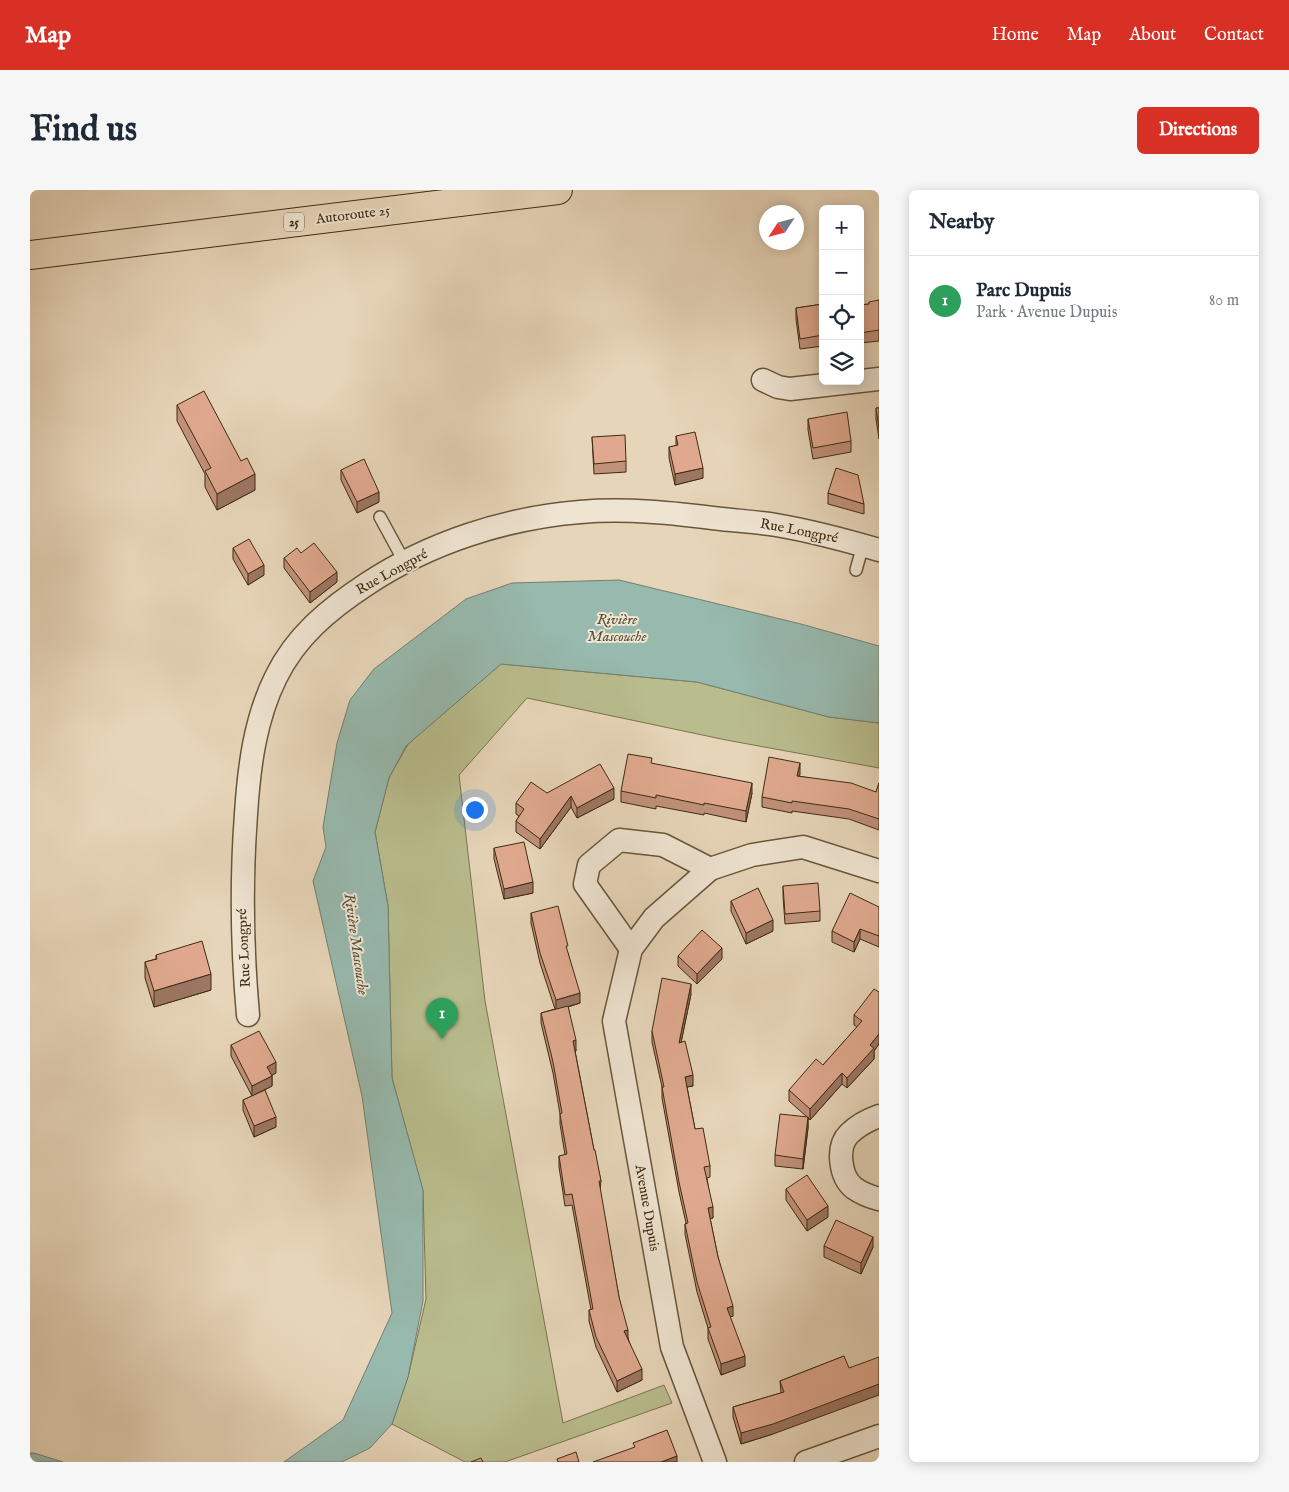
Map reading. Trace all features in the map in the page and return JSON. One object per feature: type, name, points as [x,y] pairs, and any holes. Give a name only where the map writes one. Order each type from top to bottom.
[{"type":"highway","name":"Autoroute 25","points":[[30,255],[558,190]]},
{"type":"street","points":[[762,380],[778,387],[790,389],[879,379]]},
{"type":"street","name":"Rue Longpré","points":[[248,1016],[242,928],[242,865],[249,771],[256,733],[264,704],[276,676],[288,655],[311,627],[325,614],[360,589],[405,563],[455,540],[502,525],[544,516],[593,511],[644,512],[752,522],[796,529],[871,548]]},
{"type":"street","points":[[630,949],[586,884],[589,865],[618,840],[663,844],[710,869]]},
{"type":"street","name":"Avenue Dupuis","points":[[715,1462],[672,1347],[614,1021],[630,949],[654,918],[710,869],[752,855],[803,847],[879,871]]},
{"type":"street","points":[[879,1116],[869,1120],[847,1136],[841,1150],[843,1173],[853,1188],[879,1199]]},
{"type":"street","points":[[806,1462],[879,1436]]},
{"type":"lane","points":[[380,517],[405,563]]},
{"type":"lane","points":[[856,570],[871,548]]},
{"type":"green space","points":[[501,664],[697,682],[829,717],[879,723],[879,768],[726,740],[527,698],[459,775],[485,1001],[563,1423],[664,1385],[672,1403],[505,1462],[465,1462],[392,1424],[408,1377],[426,1299],[423,1191],[392,1078],[388,906],[375,832],[389,778],[408,744]]},
{"type":"water","name":"Rivière Mascouche","points":[[619,580],[801,624],[879,646],[879,723],[829,717],[697,682],[501,664],[406,746],[389,778],[375,832],[388,906],[392,1078],[423,1190],[423,1301],[408,1377],[392,1424],[370,1448],[342,1462],[284,1462],[343,1420],[392,1313],[362,1096],[313,881],[326,847],[323,827],[337,743],[350,700],[374,669],[466,599],[512,583]]},
{"type":"water","points":[[30,1453],[34,1453],[63,1462],[30,1462]]},
{"type":"building","points":[[879,300],[879,330],[864,332],[864,305],[869,304],[869,302]]},
{"type":"building","points":[[819,305],[819,336],[800,339],[796,308]]},
{"type":"building","points":[[204,391],[241,461],[247,458],[255,474],[217,494],[205,471],[211,468],[177,405]]},
{"type":"building","points":[[876,408],[879,408],[879,428]]},
{"type":"building","points":[[847,412],[851,441],[813,448],[808,419]]},
{"type":"building","points":[[695,432],[703,468],[675,474],[669,447],[678,445],[676,436]]},
{"type":"building","points":[[625,435],[626,461],[594,464],[592,437]]},
{"type":"building","points":[[364,459],[379,492],[357,502],[341,470]]},
{"type":"building","points":[[836,468],[858,475],[864,504],[828,493]]},
{"type":"building","points":[[249,539],[264,565],[248,574],[233,548]]},
{"type":"building","points":[[314,543],[337,572],[310,592],[284,558],[297,548],[301,553]]},
{"type":"building","points":[[628,754],[652,758],[651,763],[752,783],[746,811],[656,795],[656,798],[621,791]]},
{"type":"building","points":[[769,757],[800,763],[797,776],[851,783],[876,792],[879,783],[879,819],[849,809],[792,801],[792,803],[762,797]]},
{"type":"building","points":[[600,764],[614,788],[577,808],[571,796],[540,839],[516,821],[524,809],[516,803],[531,782],[547,793]]},
{"type":"building","points":[[524,842],[533,882],[504,889],[494,848]]},
{"type":"building","points":[[818,883],[820,911],[785,914],[783,886]]},
{"type":"building","points":[[758,888],[773,920],[746,933],[731,901]]},
{"type":"building","points":[[850,893],[879,907],[879,936],[860,929],[854,942],[832,931]]},
{"type":"building","points":[[558,906],[568,946],[566,946],[580,993],[556,1000],[540,953],[531,913]]},
{"type":"building","points":[[702,930],[722,948],[697,974],[678,956]]},
{"type":"building","points":[[202,941],[211,974],[154,991],[145,962],[157,959],[156,955]]},
{"type":"building","points":[[662,978],[691,984],[679,1043],[685,1041],[693,1075],[685,1077],[695,1129],[703,1128],[710,1166],[704,1167],[713,1207],[708,1208],[718,1257],[733,1306],[727,1308],[745,1356],[721,1364],[708,1328],[711,1327],[697,1282],[685,1224],[688,1223],[662,1087],[664,1087],[652,1031]]},
{"type":"building","points":[[874,989],[879,992],[879,1034],[870,1045],[874,1048],[847,1078],[842,1073],[810,1109],[789,1090],[816,1059],[823,1065],[862,1021],[854,1015]]},
{"type":"building","points":[[568,1006],[576,1040],[573,1041],[601,1181],[599,1181],[619,1297],[628,1330],[624,1331],[642,1369],[617,1381],[596,1337],[589,1310],[593,1309],[572,1194],[565,1195],[559,1156],[567,1154],[560,1114],[562,1113],[553,1062],[541,1013]]},
{"type":"building","points":[[259,1031],[276,1062],[267,1067],[272,1076],[252,1086],[231,1045]]},
{"type":"building","points":[[265,1090],[276,1117],[254,1126],[243,1100]]},
{"type":"building","points":[[780,1114],[808,1117],[803,1159],[775,1155]]},
{"type":"building","points":[[807,1175],[828,1206],[807,1220],[786,1189]]},
{"type":"building","points":[[836,1220],[873,1237],[861,1263],[824,1246]]},
{"type":"building","points":[[844,1356],[849,1368],[879,1357],[879,1384],[773,1424],[741,1433],[733,1407],[784,1392],[780,1381]]},
{"type":"building","points":[[667,1430],[677,1456],[661,1462],[593,1462],[635,1447],[633,1443]]},
{"type":"building","points":[[576,1452],[579,1462],[558,1462],[557,1459]]},
{"type":"building","points":[[481,1458],[483,1462],[471,1462]]},
{"type":"place","name":"Parc Dupuis","points":[[442,1039]]}]
